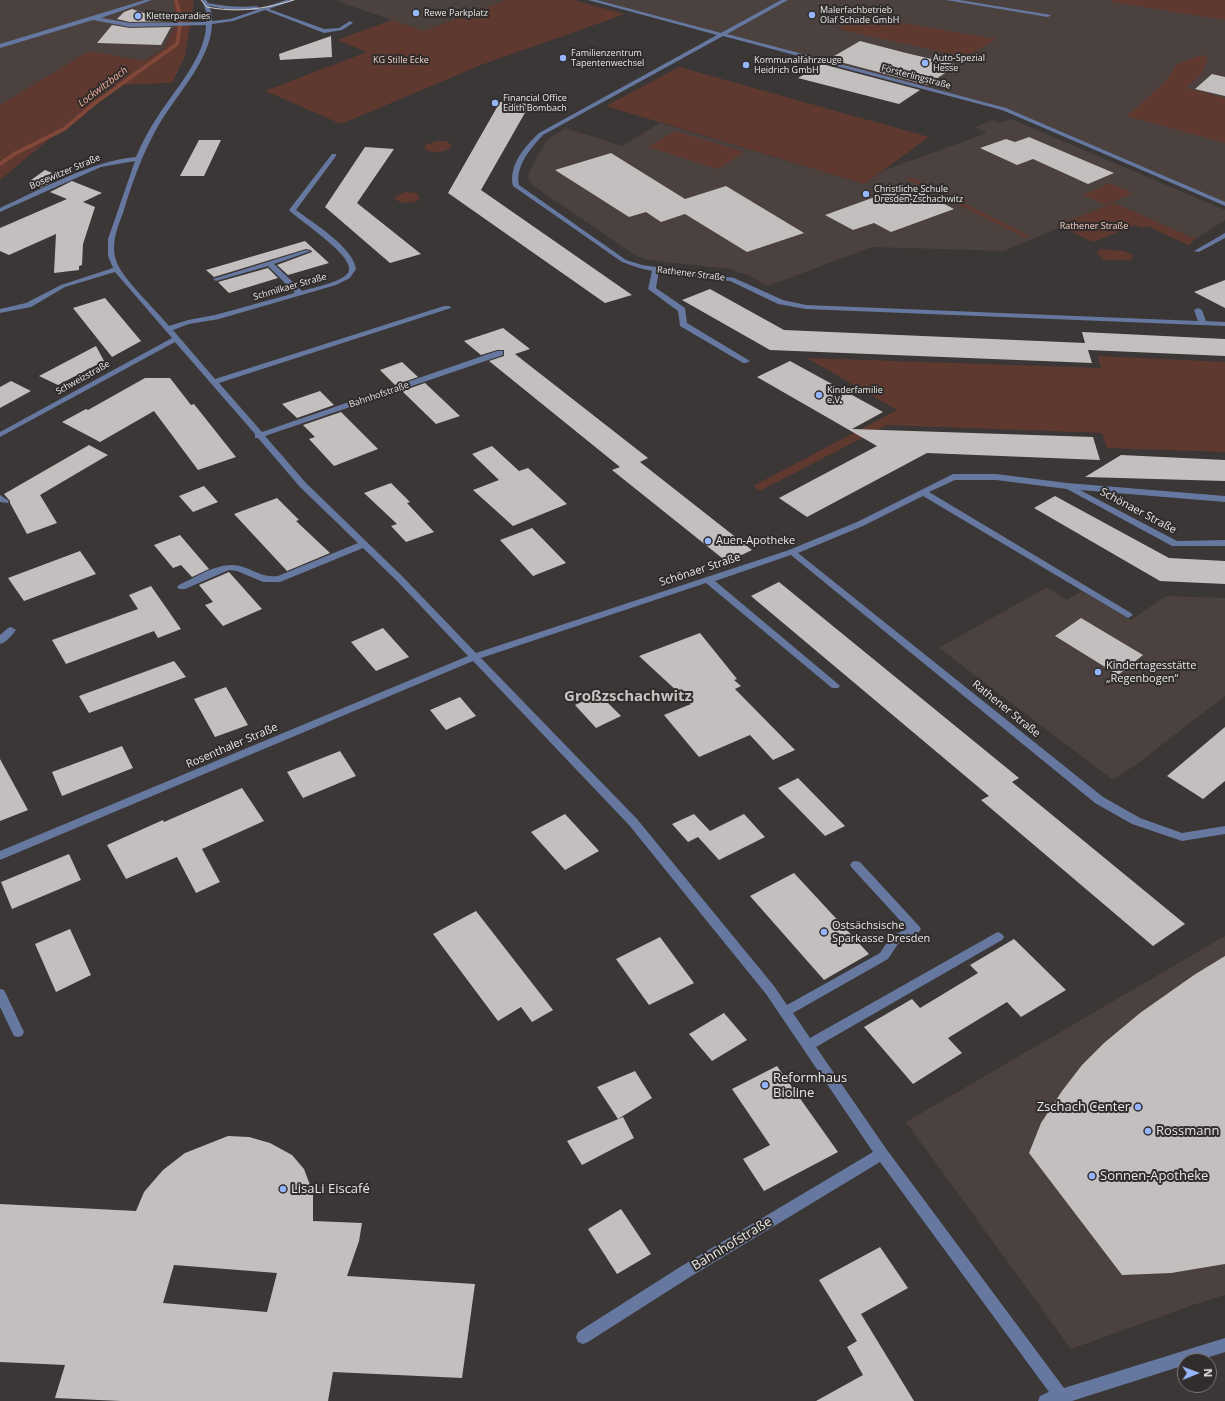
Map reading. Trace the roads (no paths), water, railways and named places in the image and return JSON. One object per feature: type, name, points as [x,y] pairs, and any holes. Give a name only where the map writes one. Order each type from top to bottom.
[{"type":"street","points":[[0,46],[150,0]]},
{"type":"street","points":[[93,18],[130,26],[196,24],[291,0]]},
{"type":"street","name":"Försterlingstraße","points":[[591,0],[1004,109],[1225,204]]},
{"type":"street","name":"Rathener Straße","points":[[785,0],[541,134],[532,143],[520,162],[514,177],[516,186],[624,261],[656,270],[732,279],[781,302],[806,307],[1225,324]]},
{"type":"street","points":[[948,0],[1048,15]]},
{"type":"street","points":[[275,5],[239,9],[224,8],[205,2],[209,21],[204,48],[182,86],[160,118],[138,159],[111,239],[110,249],[112,260],[117,269],[258,436],[303,485],[401,580],[474,658],[633,822],[786,1011],[882,1154],[1062,1398]]},
{"type":"street","points":[[209,21],[231,20],[275,5]]},
{"type":"street","points":[[266,9],[324,31],[340,28],[350,23]]},
{"type":"street","name":"Schmilkaer Straße","points":[[167,329],[188,322],[216,317],[300,294],[334,284],[349,276],[353,270],[354,264],[347,254],[292,210],[334,155]]},
{"type":"street","name":"Bosewitzer Straße","points":[[0,210],[99,166],[125,160],[138,159]]},
{"type":"street","points":[[1197,251],[1225,235]]},
{"type":"street","points":[[216,279],[308,251]]},
{"type":"street","points":[[269,263],[300,294]]},
{"type":"street","points":[[0,311],[28,305],[63,286],[117,269]]},
{"type":"street","points":[[656,270],[652,289],[682,310],[683,324],[746,361]]},
{"type":"street","points":[[213,382],[447,308]]},
{"type":"street","points":[[1198,310],[1203,323]]},
{"type":"street","name":"Schweizstraße","points":[[0,435],[175,339]]},
{"type":"street","name":"Bahnhofstraße","points":[[258,436],[500,354]]},
{"type":"street","name":"Schönaer Straße","points":[[474,658],[792,552],[860,524],[953,477],[996,477],[1068,486],[1225,499]]},
{"type":"street","name":"Schönaer Straße","points":[[1068,486],[1175,544],[1225,543]]},
{"type":"street","points":[[923,492],[1128,615]]},
{"type":"street","points":[[182,587],[224,568],[230,567],[243,569],[264,579],[280,579],[364,544]]},
{"type":"street","name":"Rathener Straße","points":[[792,552],[1099,800],[1136,821],[1182,836],[1225,830]]},
{"type":"street","points":[[708,580],[836,686]]},
{"type":"street","points":[[0,641],[12,630]]},
{"type":"street","name":"Rosenthaler Straße","points":[[0,856],[474,658]]},
{"type":"street","points":[[786,1011],[884,956],[894,941],[915,929],[856,865]]},
{"type":"street","points":[[809,1045],[998,937]]},
{"type":"street","points":[[0,994],[18,1032]]},
{"type":"street","name":"Bahnhofstraße","points":[[583,1337],[685,1272],[882,1154]]},
{"type":"street","points":[[1045,1401],[1062,1398],[1225,1345]]},
{"type":"waterway","name":"Lockwitzbach","points":[[0,164],[16,153],[64,129],[95,103],[177,44],[181,20],[176,0]]},
{"type":"tram line","points":[[201,0],[207,7],[229,10],[262,8],[294,0]]},
{"type":"place","name":"Rewe Parkplatz","points":[[416,13]]},
{"type":"place","name":"Malerfachbetrieb Olaf Schade GmbH","points":[[812,15]]},
{"type":"place","name":"Kletterparadies","points":[[138,16]]},
{"type":"place","name":"Familienzentrum Tapentenwechsel","points":[[563,58]]},
{"type":"place","name":"Auto-Spezial Hesse","points":[[925,63]]},
{"type":"place","name":"Kommunalfahrzeuge Heidrich GmbH","points":[[746,65]]},
{"type":"place","name":"Financial Office Edith Bombach","points":[[495,103]]},
{"type":"place","name":"Christliche Schule Dresden-Zschachwitz","points":[[866,194]]},
{"type":"place","name":"Kinderfamilie e.V.","points":[[819,395]]},
{"type":"place","name":"Auen-Apotheke","points":[[708,541]]},
{"type":"place","name":"Kindertagesstätte „Regenbogen“","points":[[1098,672]]},
{"type":"place","name":"Ostsächsische Sparkasse Dresden","points":[[824,932]]},
{"type":"place","name":"Reformhaus Bioline","points":[[765,1085]]},
{"type":"place","name":"Zschach Center","points":[[1138,1107]]},
{"type":"place","name":"Rossmann","points":[[1148,1131]]},
{"type":"place","name":"Sonnen-Apotheke","points":[[1092,1176]]},
{"type":"place","name":"LisaLi Eiscafé","points":[[283,1189]]},
{"type":"district","name":"Großzschachwitz","points":[[628,697]]},
{"type":"park label","name":"KG Stille Ecke","points":[[401,60]]}]
